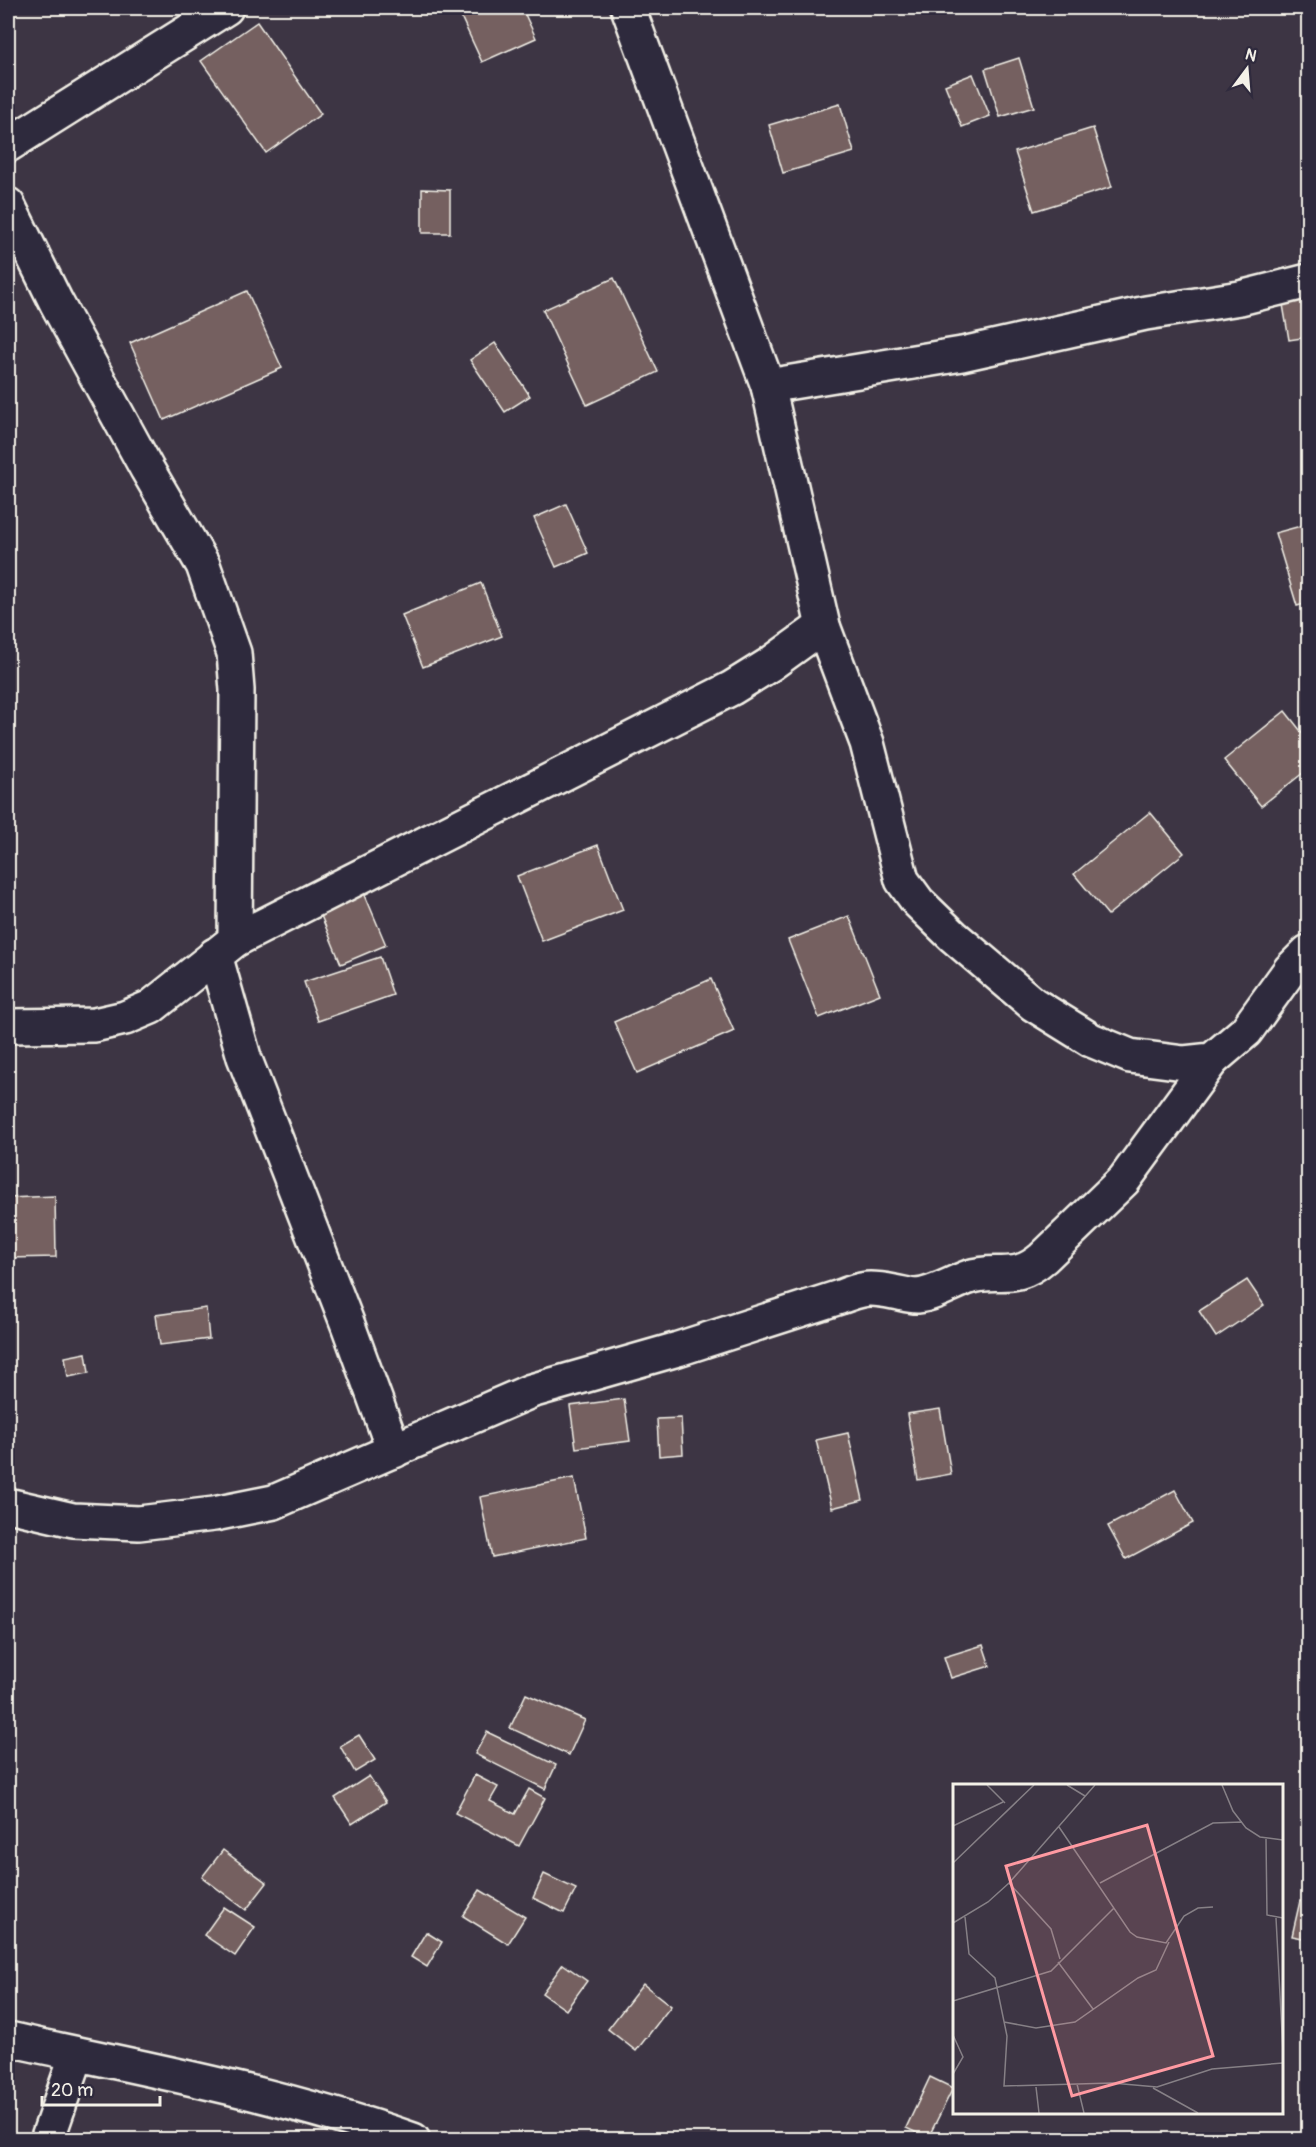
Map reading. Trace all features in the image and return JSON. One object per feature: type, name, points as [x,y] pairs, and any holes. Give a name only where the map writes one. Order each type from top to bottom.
[{"type":"street","points":[[8,146],[226,8]]},
{"type":"street","points":[[628,8],[768,386],[823,626],[867,743],[902,880],[918,902],[953,936],[1033,1004],[1090,1040],[1130,1056],[1184,1063],[1212,1060]]},
{"type":"street","points":[[8,205],[56,302],[147,469],[203,565],[234,653],[237,690],[225,947],[244,1057],[394,1451]]},
{"type":"street","points":[[768,386],[962,354],[1146,313],[1240,298],[1308,281]]},
{"type":"street","points":[[8,1026],[93,1025],[125,1018],[151,1007],[225,947],[732,688],[769,665],[823,626]]},
{"type":"street","points":[[8,1505],[73,1520],[138,1523],[214,1514],[274,1502],[531,1391],[678,1349],[840,1298],[861,1288],[877,1288],[915,1296],[935,1291],[972,1276],[1019,1273],[1032,1268],[1124,1180],[1212,1060],[1246,1031],[1290,970],[1308,952]]},
{"type":"street","points":[[8,2038],[239,2089],[413,2139]]},
{"type":"street","points":[[47,2139],[77,2054]]},
{"type":"building","points":[[457,8],[522,8],[536,38],[482,62]]},
{"type":"building","points":[[257,22],[321,114],[266,153],[201,61]]},
{"type":"building","points":[[1019,58],[1034,107],[1000,117],[985,69]]},
{"type":"building","points":[[973,74],[990,116],[962,127],[945,85]]},
{"type":"building","points":[[840,104],[854,152],[783,173],[769,125]]},
{"type":"building","points":[[1093,128],[1112,187],[1034,211],[1015,152]]},
{"type":"building","points":[[422,189],[450,190],[450,233],[422,233]]},
{"type":"building","points":[[614,278],[658,372],[587,405],[543,310]]},
{"type":"building","points":[[1308,289],[1308,337],[1289,340],[1281,293]]},
{"type":"building","points":[[247,291],[282,368],[164,420],[130,343]]},
{"type":"building","points":[[495,343],[530,396],[505,412],[470,360]]},
{"type":"building","points":[[8,478],[14,498],[8,500]]},
{"type":"building","points":[[566,504],[588,553],[556,567],[534,518]]},
{"type":"building","points":[[1308,524],[1308,603],[1297,606],[1275,533]]},
{"type":"building","points":[[481,583],[502,636],[423,667],[402,615]]},
{"type":"building","points":[[1285,711],[1308,740],[1308,769],[1261,806],[1224,760]]},
{"type":"building","points":[[1150,812],[1184,853],[1108,915],[1074,874]]},
{"type":"building","points":[[598,845],[623,910],[542,941],[517,876]]},
{"type":"building","points":[[362,888],[386,945],[341,964],[317,906]]},
{"type":"building","points":[[849,916],[880,994],[819,1018],[788,940]]},
{"type":"building","points":[[380,957],[393,995],[318,1021],[304,982]]},
{"type":"building","points":[[711,979],[734,1031],[637,1073],[614,1022]]},
{"type":"building","points":[[55,1196],[56,1257],[8,1258],[8,1198]]},
{"type":"building","points":[[1247,1280],[1264,1305],[1216,1337],[1199,1311]]},
{"type":"building","points":[[206,1308],[209,1339],[160,1345],[156,1315]]},
{"type":"building","points":[[86,1353],[89,1373],[68,1377],[65,1357]]},
{"type":"building","points":[[624,1399],[630,1441],[576,1448],[570,1406]]},
{"type":"building","points":[[940,1409],[951,1474],[918,1480],[907,1414]]},
{"type":"building","points":[[681,1418],[683,1454],[659,1456],[657,1419]]},
{"type":"building","points":[[848,1433],[863,1500],[832,1508],[816,1440]]},
{"type":"building","points":[[574,1478],[586,1538],[492,1557],[480,1497]]},
{"type":"building","points":[[1175,1490],[1193,1523],[1126,1559],[1108,1526]]},
{"type":"building","points":[[983,1645],[990,1666],[951,1678],[944,1657]]},
{"type":"building","points":[[526,1694],[585,1720],[569,1755],[510,1728]]},
{"type":"building","points":[[487,1732],[556,1765],[545,1789],[475,1754]]},
{"type":"building","points":[[359,1735],[375,1760],[355,1772],[340,1746]]},
{"type":"building","points":[[475,1775],[498,1787],[490,1801],[515,1814],[529,1789],[545,1798],[519,1846],[455,1813]]},
{"type":"building","points":[[369,1776],[386,1802],[352,1824],[335,1798]]},
{"type":"building","points":[[223,1850],[267,1883],[246,1910],[202,1877]]},
{"type":"building","points":[[544,1874],[576,1889],[564,1913],[533,1898]]},
{"type":"building","points":[[480,1890],[525,1917],[508,1944],[463,1916]]},
{"type":"building","points":[[1300,1901],[1308,1903],[1308,1939],[1292,1936]]},
{"type":"building","points":[[224,1907],[255,1927],[235,1956],[204,1935]]},
{"type":"building","points":[[426,1932],[442,1942],[427,1967],[411,1957]]},
{"type":"building","points":[[563,1964],[587,1981],[566,2010],[542,1993]]},
{"type":"building","points":[[643,1984],[671,2006],[636,2051],[608,2029]]},
{"type":"building","points":[[930,2077],[953,2088],[928,2138],[906,2128]]}]
